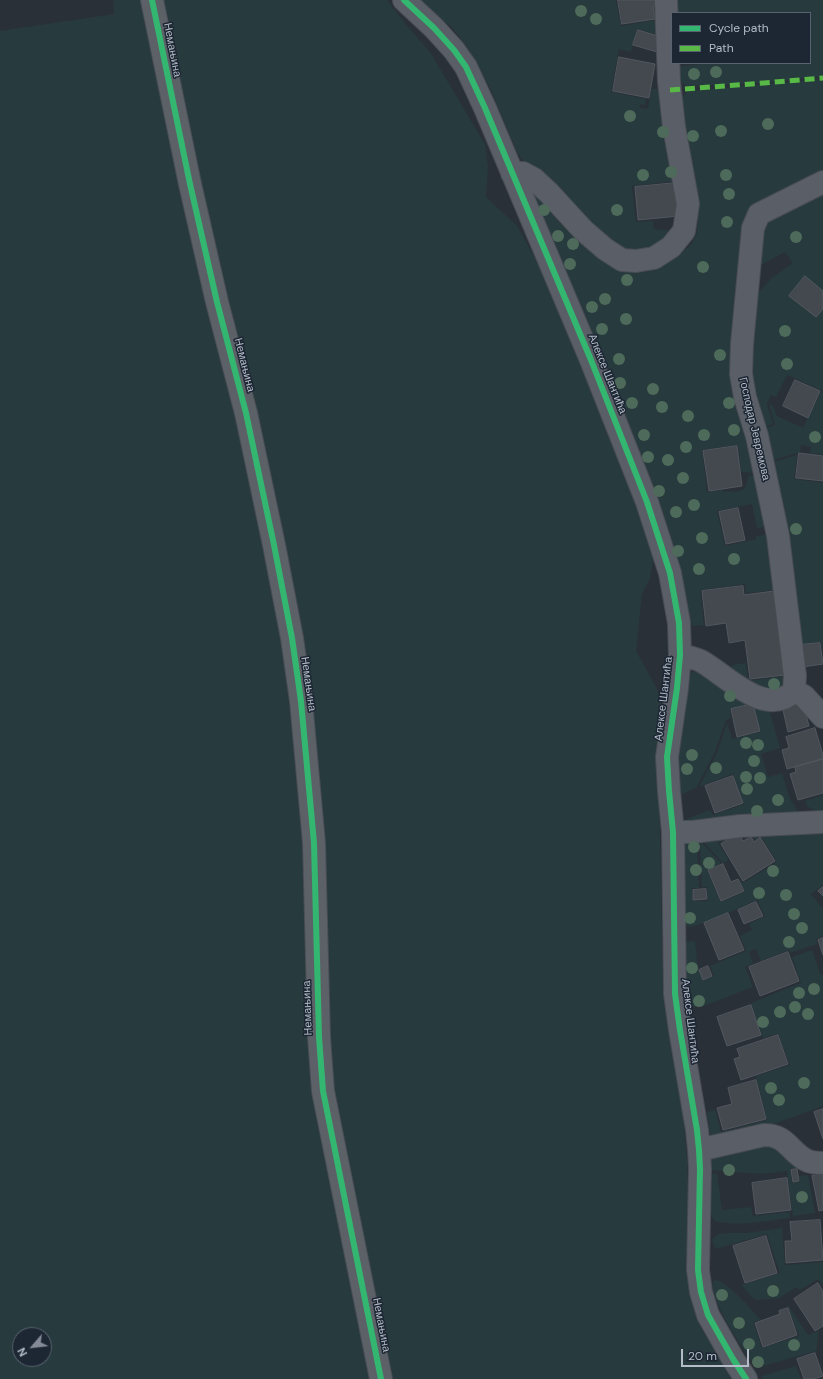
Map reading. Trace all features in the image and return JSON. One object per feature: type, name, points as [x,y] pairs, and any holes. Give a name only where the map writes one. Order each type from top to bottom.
[{"type":"main road","name":"Немањина","points":[[152,0],[190,184],[217,302],[246,413],[292,638],[301,701],[314,843],[319,1029],[324,1091],[381,1379]]},
{"type":"street","name":"Алексе Шантића","points":[[404,0],[454,50],[466,67],[485,108],[592,360],[647,502],[670,573],[679,623],[680,655],[677,688],[667,756],[669,791],[674,832],[675,994],[699,1150],[698,1270],[701,1292],[708,1315],[746,1379]]},
{"type":"street","points":[[512,173],[523,173],[534,179],[584,230],[605,249],[622,260],[636,261],[654,258],[671,248],[684,231],[688,204],[674,127],[669,81],[666,0]]},
{"type":"street","name":"Господар Јевремова","points":[[794,691],[795,676],[778,536],[756,436],[745,398],[742,374],[742,344],[753,228],[759,214],[823,182]]},
{"type":"street","points":[[680,655],[701,661],[735,684],[763,699],[773,701],[780,700],[788,697],[794,691],[804,696],[823,717]]},
{"type":"street","points":[[674,832],[693,832],[740,826],[823,822]]},
{"type":"street","points":[[699,1150],[764,1135],[773,1135],[785,1142],[804,1160],[813,1163],[823,1163]]},
{"type":"green space","points":[[113,0],[387,0],[430,52],[485,144],[488,167],[486,197],[517,226],[539,265],[590,380],[646,524],[653,560],[650,578],[642,594],[636,651],[661,699],[659,788],[663,988],[682,1104],[687,1159],[690,1263],[695,1306],[701,1328],[734,1379],[0,1379],[0,31],[114,14]]},
{"type":"green space","points":[[418,0],[616,0],[621,26],[656,20],[662,36],[637,29],[631,52],[619,49],[611,92],[646,99],[645,105],[640,104],[640,108],[648,109],[652,89],[657,89],[661,99],[676,181],[632,186],[636,222],[653,221],[654,229],[678,231],[646,255],[610,246],[525,164],[516,150],[491,90],[470,51],[451,26],[430,13]]},
{"type":"green space","points":[[673,0],[823,0],[823,76],[761,83],[687,86],[682,83],[679,66],[702,64],[811,64],[811,12],[674,12]]},
{"type":"green space","points":[[823,79],[823,176],[757,209],[750,216],[748,222],[735,363],[740,392],[761,472],[741,472],[738,445],[702,450],[707,492],[723,490],[724,492],[738,491],[744,489],[748,476],[761,474],[771,526],[757,528],[752,504],[717,511],[725,546],[756,539],[756,536],[772,534],[789,679],[787,686],[784,689],[775,693],[765,693],[755,691],[741,683],[725,669],[736,664],[746,663],[748,681],[786,676],[775,590],[746,593],[745,584],[700,590],[704,625],[692,626],[669,541],[644,471],[597,352],[525,180],[528,180],[536,187],[583,237],[619,266],[636,268],[655,266],[682,252],[692,244],[697,233],[698,213],[680,116],[680,105],[683,96],[689,91]]},
{"type":"green space","points":[[823,188],[823,391],[787,375],[776,397],[771,395],[767,404],[773,424],[758,429],[748,396],[758,293],[772,278],[793,263],[785,252],[763,264],[758,265],[763,222]]},
{"type":"green space","points":[[821,392],[823,393],[823,455],[810,453],[811,447],[801,445],[800,452],[767,462],[758,431],[775,425],[769,404],[773,406],[777,416],[803,428]]},
{"type":"green space","points":[[797,455],[794,479],[823,483],[823,651],[821,642],[799,645],[767,464]]},
{"type":"green space","points":[[698,670],[769,709],[780,748],[761,754],[768,777],[782,773],[790,799],[798,812],[797,816],[688,824],[684,820],[710,810],[713,815],[744,804],[733,774],[699,787],[717,753],[727,723],[732,739],[761,732],[753,704],[730,709],[731,718],[726,720],[715,752],[696,788],[680,795],[678,760],[683,718],[689,678],[692,672]]},
{"type":"green space","points":[[823,795],[823,814],[808,807],[805,801]]},
{"type":"green space","points":[[823,831],[823,885],[811,894],[823,909],[823,936],[816,939],[817,944],[790,953],[789,950],[761,961],[756,949],[749,952],[753,963],[745,967],[753,987],[701,1007],[689,1005],[687,1000],[686,942],[695,941],[698,969],[703,981],[714,976],[710,966],[746,951],[740,936],[752,930],[749,924],[765,916],[757,900],[694,926],[689,927],[686,925],[684,923],[683,848],[685,843],[695,841],[697,844],[699,888],[692,888],[692,901],[708,901],[707,887],[702,887],[701,842],[721,863],[707,870],[721,902],[745,892],[738,877],[743,883],[777,862],[761,836],[754,840],[751,832]]},
{"type":"green space","points":[[735,833],[718,843],[729,860],[723,863],[703,841]]},
{"type":"green space","points":[[812,950],[821,975],[823,975],[823,1106],[771,1125],[713,1138],[710,1133],[707,1112],[715,1110],[721,1132],[767,1120],[756,1076],[790,1065],[778,1033],[763,1038],[751,1003],[801,983],[792,957]]},
{"type":"green space","points":[[768,1140],[797,1168],[790,1169],[792,1183],[800,1182],[799,1176],[808,1175],[815,1213],[793,1216],[787,1171],[760,1174],[711,1170],[710,1155]]},
{"type":"green space","points":[[712,1174],[717,1174],[722,1210],[751,1207],[753,1216],[789,1212],[790,1218],[743,1223],[724,1223],[715,1221],[710,1214]]},
{"type":"green space","points":[[782,1228],[785,1265],[823,1262],[823,1286],[818,1279],[800,1290],[797,1287],[779,1298],[754,1299],[741,1285],[780,1273],[767,1234],[716,1249],[712,1239],[719,1234],[747,1233]]},
{"type":"green space","points":[[715,1280],[726,1285],[732,1290],[761,1320],[753,1322],[762,1348],[799,1336],[787,1304],[808,1335],[819,1331],[816,1351],[756,1368],[736,1338],[722,1313],[713,1290],[713,1281]]},
{"type":"green space","points":[[796,1366],[801,1379],[763,1379],[761,1376]]},
{"type":"building","points":[[618,0],[659,0],[660,6],[653,7],[655,19],[622,24]]},
{"type":"building","points":[[638,30],[661,37],[657,52],[633,45]]},
{"type":"building","points":[[619,57],[655,64],[649,98],[613,91]]},
{"type":"building","points":[[676,183],[679,216],[638,220],[635,187]]},
{"type":"building","points":[[805,276],[823,291],[823,309],[816,317],[789,296]]},
{"type":"building","points":[[795,380],[820,391],[808,418],[783,406]]},
{"type":"building","points":[[737,446],[742,486],[709,491],[703,451]]},
{"type":"building","points":[[799,453],[823,456],[823,481],[796,478]]},
{"type":"building","points":[[738,508],[745,540],[726,544],[719,512]]},
{"type":"building","points":[[743,586],[744,595],[774,591],[785,675],[750,679],[745,640],[729,643],[726,623],[706,626],[702,591]]},
{"type":"building","points":[[820,643],[823,664],[802,667],[800,645]]},
{"type":"building","points":[[803,703],[809,726],[788,732],[783,710],[785,710],[784,708]]},
{"type":"building","points":[[753,704],[760,731],[737,737],[731,709]]},
{"type":"building","points":[[815,728],[823,759],[787,769],[782,750],[789,748],[786,737]]},
{"type":"building","points":[[823,759],[823,793],[798,800],[790,774],[796,772],[795,767]]},
{"type":"building","points":[[733,776],[743,803],[715,813],[705,786]]},
{"type":"building","points":[[738,833],[743,841],[751,837],[754,842],[760,837],[775,861],[743,881],[721,844]]},
{"type":"building","points":[[723,864],[731,882],[738,879],[744,891],[721,901],[708,870]]},
{"type":"building","points":[[823,887],[823,896],[818,891]]},
{"type":"building","points":[[706,889],[707,899],[693,900],[693,890]]},
{"type":"building","points":[[756,902],[763,916],[744,924],[738,910]]},
{"type":"building","points":[[728,913],[744,950],[719,960],[704,923]]},
{"type":"building","points":[[823,938],[823,955],[818,940]]},
{"type":"building","points":[[788,952],[799,981],[760,996],[749,967]]},
{"type":"building","points":[[708,966],[712,976],[703,980],[699,970]]},
{"type":"building","points":[[751,1005],[761,1035],[727,1046],[717,1017]]},
{"type":"building","points":[[778,1035],[788,1064],[741,1080],[734,1059],[740,1057],[737,1049]]},
{"type":"building","points":[[756,1080],[766,1119],[723,1130],[717,1108],[732,1104],[728,1088]]},
{"type":"building","points":[[823,1109],[823,1139],[814,1112]]},
{"type":"building","points":[[797,1169],[799,1181],[793,1182],[791,1170]]},
{"type":"building","points":[[823,1174],[823,1210],[819,1211],[812,1176]]},
{"type":"building","points":[[787,1178],[791,1210],[756,1214],[752,1183]]},
{"type":"building","points":[[820,1220],[823,1260],[786,1263],[785,1241],[792,1241],[790,1222]]},
{"type":"building","points":[[766,1236],[777,1273],[745,1283],[733,1246]]},
{"type":"building","points":[[818,1283],[823,1291],[823,1326],[815,1331],[794,1299]]},
{"type":"building","points":[[788,1308],[797,1335],[763,1347],[755,1323],[780,1314],[779,1311]]},
{"type":"building","points":[[815,1353],[823,1376],[814,1379],[804,1379],[797,1359]]},
{"type":"marked path","points":[[670,90],[823,78]]},
{"type":"cycle path","points":[[152,0],[190,184],[217,302],[246,413],[292,638],[301,701],[314,843],[319,1037],[323,1091],[381,1379]]},
{"type":"cycle path","points":[[404,0],[434,28],[454,50],[466,67],[485,108],[591,360],[647,502],[670,573],[679,623],[680,655],[667,757],[673,832],[675,994],[699,1150],[698,1270],[701,1292],[708,1315],[746,1379]]}]
